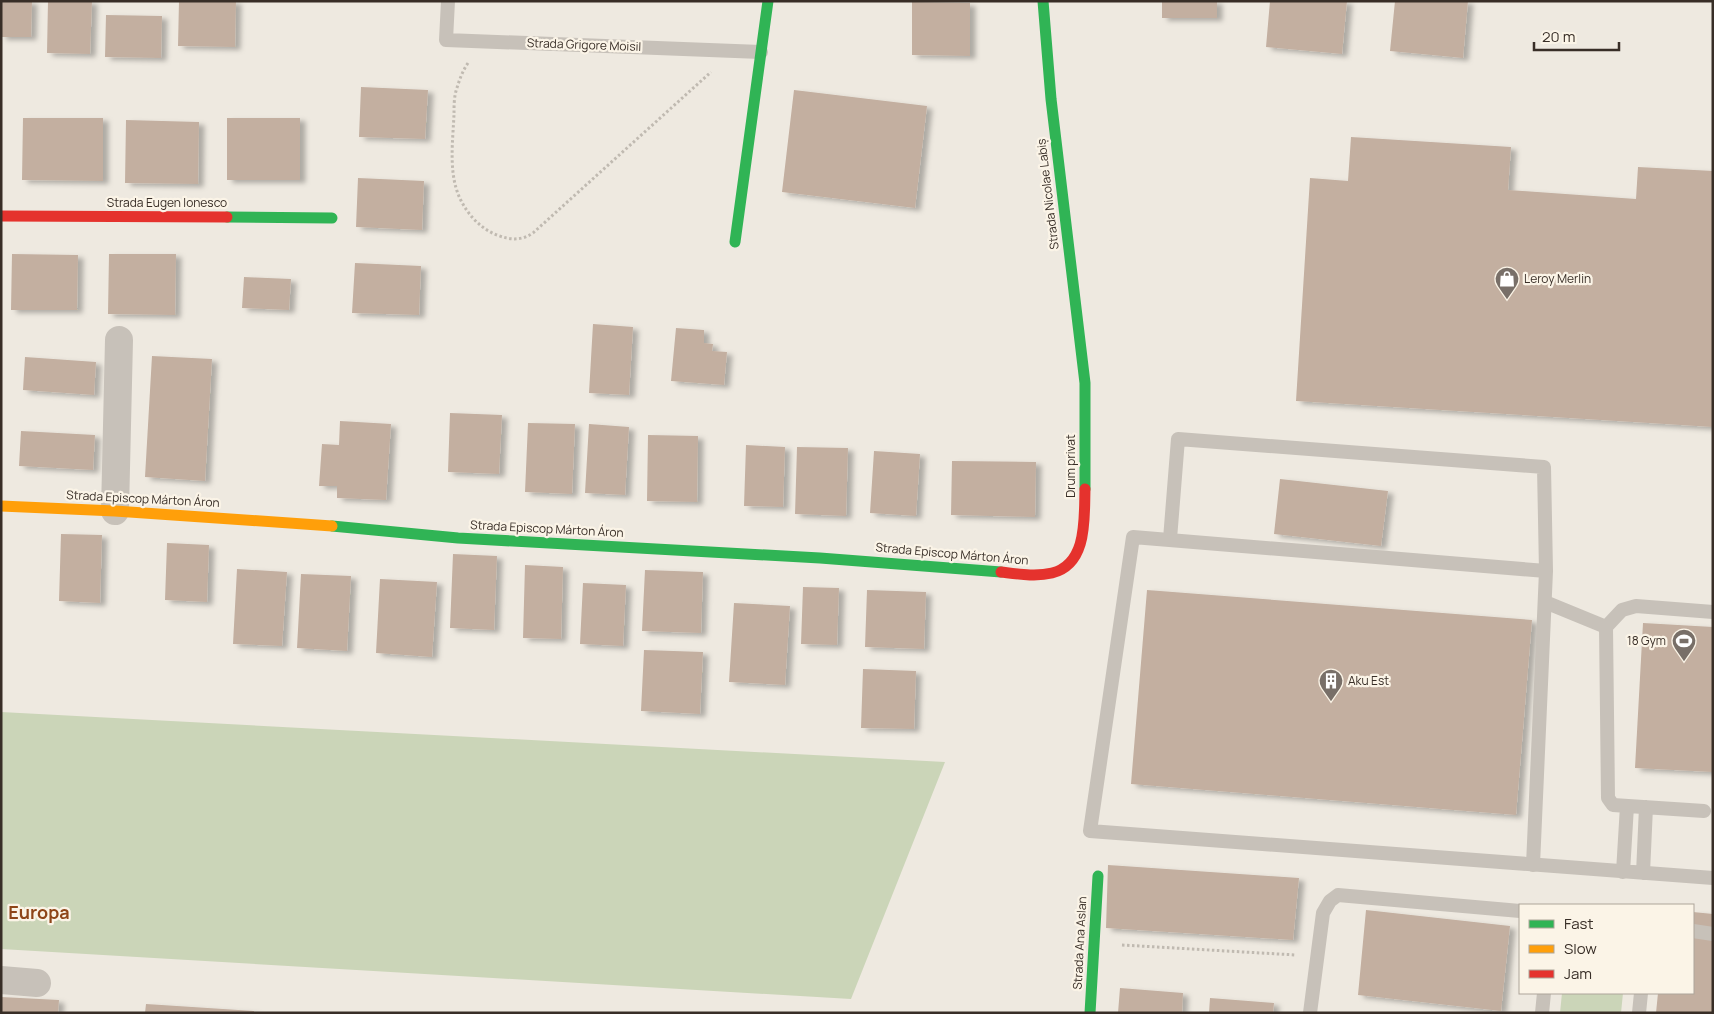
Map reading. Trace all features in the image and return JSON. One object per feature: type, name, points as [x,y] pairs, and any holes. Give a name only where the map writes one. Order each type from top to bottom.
[{"type":"street","points":[[735,242],[768,1]]},
{"type":"street","name":"Strada Nicolae Labiș","points":[[1043,1],[1051,98],[1084,383]]},
{"type":"street","name":"Strada Eugen Ionesco","points":[[1,216],[332,218]]},
{"type":"street","points":[[115,510],[119,340]]},
{"type":"street","name":"Drum privat","points":[[1080,548],[1084,517],[1085,483],[1084,383]]},
{"type":"street","name":"Strada Episcop Márton Áron","points":[[1,506],[115,510],[295,522],[458,538],[820,558],[1034,575],[1053,573],[1069,565],[1080,548]]},
{"type":"street","name":"Strada Ana Aslan","points":[[1090,1013],[1098,876]]},
{"type":"street","points":[[1,980],[37,983]]},
{"type":"lane","name":"Strada Grigore Moisil","points":[[448,1],[446,40],[761,52]]},
{"type":"lane","points":[[1170,539],[1178,439],[1544,466],[1546,571],[1533,865]]},
{"type":"lane","points":[[1546,571],[1133,537],[1090,831],[1713,878]]},
{"type":"lane","points":[[1545,602],[1606,627]]},
{"type":"lane","points":[[1704,811],[1613,805],[1608,798],[1606,627],[1622,610],[1636,606],[1713,612]]},
{"type":"lane","points":[[1623,872],[1627,806]]},
{"type":"lane","points":[[1643,873],[1646,807]]},
{"type":"lane","points":[[1310,1013],[1323,913],[1330,901],[1338,895],[1519,911]]},
{"type":"lane","points":[[1694,931],[1713,934]]},
{"type":"lane","points":[[1542,1013],[1544,994]]},
{"type":"lane","points":[[1639,1013],[1642,994]]},
{"type":"path","points":[[488,41],[474,52],[463,70],[455,93],[453,170],[457,191],[467,211],[490,233],[515,240],[526,238],[533,233],[733,52]]},
{"type":"path","points":[[1094,943],[1317,956]]},
{"type":"green space","points":[[1,712],[945,762],[851,999],[1,949]]},
{"type":"green space","points":[[1562,994],[1623,994],[1621,1013],[1560,1013]]},
{"type":"building","points":[[1,1],[32,1],[31,37],[1,37]]},
{"type":"building","points":[[48,1],[92,1],[90,54],[47,53]]},
{"type":"building","points":[[179,1],[236,1],[235,47],[178,46]]},
{"type":"building","points":[[1162,1],[1217,1],[1217,18],[1162,18]]},
{"type":"building","points":[[1270,1],[1347,1],[1342,54],[1266,47]]},
{"type":"building","points":[[1395,1],[1468,1],[1463,58],[1390,51]]},
{"type":"building","points":[[912,2],[970,3],[970,56],[912,55]]},
{"type":"building","points":[[106,15],[162,16],[161,58],[105,57]]},
{"type":"building","points":[[361,87],[428,90],[425,139],[359,137]]},
{"type":"building","points":[[794,90],[927,106],[915,208],[782,192]]},
{"type":"building","points":[[23,118],[103,118],[103,181],[22,180]]},
{"type":"building","points":[[227,118],[300,118],[300,180],[227,180]]},
{"type":"building","points":[[126,120],[199,122],[198,184],[125,183]]},
{"type":"building","name":"Leroy Merlin","points":[[1351,137],[1511,147],[1508,190],[1636,199],[1638,167],[1713,171],[1713,427],[1296,401],[1310,178],[1348,181]]},
{"type":"building","points":[[358,178],[424,181],[422,230],[356,227]]},
{"type":"building","points":[[12,254],[78,255],[77,310],[11,310]]},
{"type":"building","points":[[109,254],[176,254],[175,315],[108,314]]},
{"type":"building","points":[[355,263],[421,266],[419,315],[352,313]]},
{"type":"building","points":[[244,277],[291,279],[289,310],[242,308]]},
{"type":"building","points":[[593,324],[633,327],[629,395],[589,393]]},
{"type":"building","points":[[676,328],[704,330],[704,343],[713,344],[712,351],[727,352],[724,385],[671,381]]},
{"type":"building","points":[[152,356],[212,359],[205,481],[145,477]]},
{"type":"building","points":[[25,357],[96,362],[94,395],[23,390]]},
{"type":"building","points":[[450,413],[502,415],[499,474],[448,472]]},
{"type":"building","points":[[340,421],[391,424],[386,500],[337,498],[337,486],[319,486],[322,444],[339,445]]},
{"type":"building","points":[[528,423],[575,424],[572,494],[525,492]]},
{"type":"building","points":[[589,424],[629,427],[625,495],[585,493]]},
{"type":"building","points":[[21,431],[95,435],[93,470],[19,466]]},
{"type":"building","points":[[648,435],[698,436],[697,502],[647,501]]},
{"type":"building","points":[[746,445],[785,447],[783,507],[744,506]]},
{"type":"building","points":[[797,447],[848,448],[846,516],[795,514]]},
{"type":"building","points":[[874,451],[920,454],[916,516],[870,513]]},
{"type":"building","points":[[952,461],[1036,462],[1035,517],[951,515]]},
{"type":"building","points":[[1280,479],[1388,491],[1381,546],[1274,534]]},
{"type":"building","points":[[61,534],[102,535],[100,603],[59,601]]},
{"type":"building","points":[[167,543],[209,545],[207,602],[165,600]]},
{"type":"building","points":[[453,554],[497,556],[494,630],[450,628]]},
{"type":"building","points":[[525,565],[563,567],[561,639],[523,638]]},
{"type":"building","points":[[237,569],[287,572],[282,646],[233,644]]},
{"type":"building","points":[[645,570],[703,572],[701,633],[642,631]]},
{"type":"building","points":[[301,574],[351,576],[347,651],[297,648]]},
{"type":"building","points":[[380,579],[437,582],[432,657],[376,653]]},
{"type":"building","points":[[583,583],[626,585],[623,646],[580,644]]},
{"type":"building","points":[[803,587],[839,588],[837,645],[801,644]]},
{"type":"building","points":[[867,590],[926,592],[924,649],[865,647]]},
{"type":"building","name":"Aku Est","points":[[1147,590],[1532,620],[1516,815],[1131,784]]},
{"type":"building","points":[[734,603],[790,606],[785,685],[729,682]]},
{"type":"building","points":[[1643,623],[1713,627],[1713,772],[1635,768]]},
{"type":"building","points":[[644,650],[703,652],[700,714],[641,711]]},
{"type":"building","points":[[863,669],[916,671],[914,729],[861,728]]},
{"type":"building","points":[[1108,865],[1299,878],[1293,940],[1106,928]]},
{"type":"building","points":[[1366,910],[1510,926],[1501,1011],[1358,995]]},
{"type":"building","points":[[1694,912],[1713,914],[1713,1013],[1656,1013],[1658,994],[1694,994]]},
{"type":"building","points":[[1120,988],[1183,993],[1182,1013],[1118,1013]]},
{"type":"building","points":[[1,997],[59,1000],[58,1013],[1,1013]]},
{"type":"building","points":[[1210,998],[1274,1003],[1273,1013],[1209,1013]]},
{"type":"building","points":[[146,1004],[254,1011],[254,1013],[145,1013]]},
{"type":"traffic: fast","points":[[735,242],[768,1]]},
{"type":"traffic: fast","points":[[1043,1],[1051,99],[1085,383],[1085,489]]},
{"type":"traffic: fast","points":[[227,217],[332,218]]},
{"type":"traffic: fast","points":[[332,526],[458,538],[820,558],[1001,572]]},
{"type":"traffic: fast","points":[[1090,1013],[1098,876]]},
{"type":"traffic: slow","points":[[1,506],[115,511],[332,526]]},
{"type":"traffic: jam","points":[[1,216],[227,217]]},
{"type":"traffic: jam","points":[[1001,572],[1040,575],[1064,568],[1072,560],[1082,538],[1085,489]]},
{"type":"place","name":"Leroy Merlin","points":[[1507,300]]},
{"type":"place","name":"18 Gym","points":[[1684,662]]},
{"type":"place","name":"Aku Est","points":[[1331,702]]},
{"type":"district","name":"Europa","points":[[39,913]]}]
